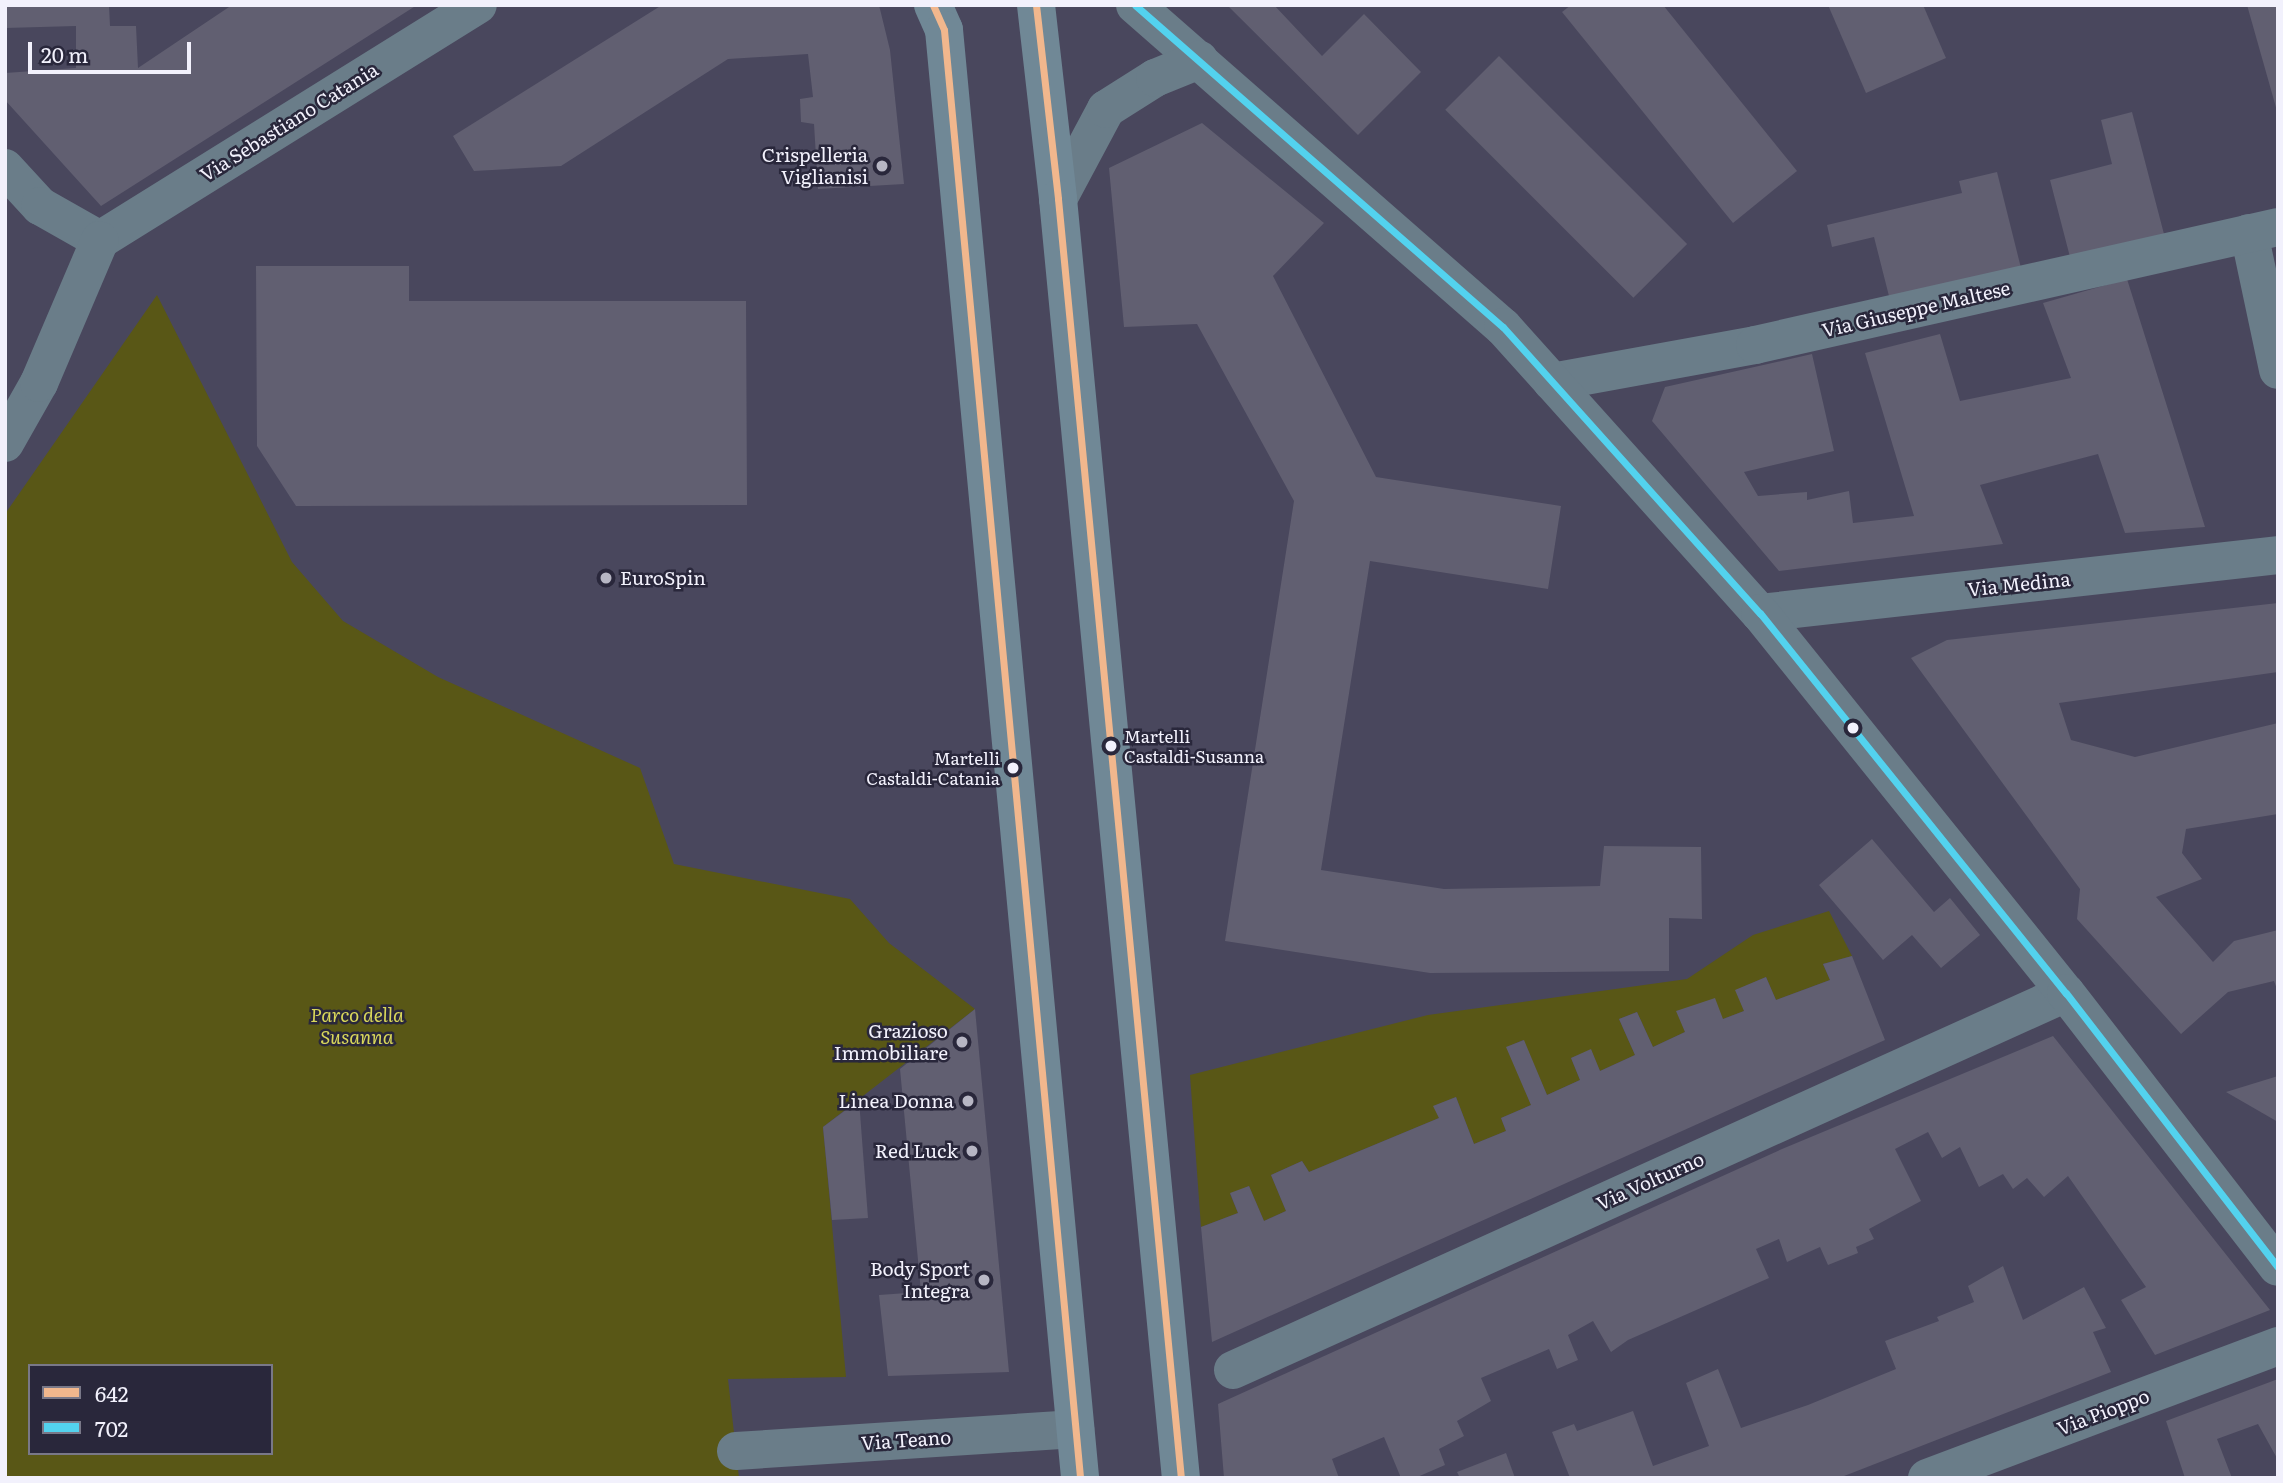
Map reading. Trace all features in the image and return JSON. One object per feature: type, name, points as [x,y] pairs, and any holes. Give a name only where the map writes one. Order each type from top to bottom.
[{"type":"main road","points":[[933,5],[944,30],[1080,1478]]},
{"type":"main road","points":[[1036,5],[1058,199],[1181,1478]]},
{"type":"street","name":"Via Sebastiano Catania","points":[[100,240],[478,5]]},
{"type":"street","points":[[1135,5],[1503,327],[1760,613],[2066,993],[2278,1267]]},
{"type":"street","points":[[1058,199],[1106,109],[1155,78],[1199,60]]},
{"type":"street","points":[[5,168],[23,209],[100,240],[39,383],[5,443]]},
{"type":"street","points":[[2263,230],[2278,370]]},
{"type":"street","name":"Via Giuseppe Maltese","points":[[1552,382],[1755,345],[2263,230]]},
{"type":"street","name":"Via Medina","points":[[1760,613],[2278,555]]},
{"type":"street","name":"Via Volturno","points":[[1233,1370],[2066,993]]},
{"type":"street","name":"Via Pioppo","points":[[1927,1478],[2278,1346]]},
{"type":"street","name":"Via Teano","points":[[736,1451],[1075,1429]]},
{"type":"green space","name":"Parco della Susanna","points":[[157,295],[292,562],[343,621],[438,677],[640,768],[674,864],[850,899],[889,943],[975,1009],[823,1127],[846,1377],[728,1379],[739,1478],[5,1478],[5,514]]},
{"type":"green space","points":[[1829,911],[1852,956],[1823,964],[1830,980],[1776,1000],[1766,977],[1736,990],[1744,1011],[1723,1019],[1677,1011],[1685,1032],[1653,1047],[1637,1012],[1619,1019],[1635,1055],[1600,1071],[1591,1050],[1571,1058],[1580,1080],[1547,1095],[1523,1040],[1507,1047],[1531,1105],[1501,1118],[1506,1131],[1474,1144],[1456,1097],[1434,1106],[1439,1118],[1309,1172],[1302,1161],[1271,1175],[1286,1211],[1264,1221],[1249,1186],[1230,1194],[1238,1213],[1201,1227],[1190,1075],[1428,1015],[1687,979],[1753,935]]},
{"type":"building","points":[[5,5],[109,5],[110,26],[136,26],[138,68],[232,5],[417,5],[101,206],[5,100],[5,73],[76,68],[76,26],[5,28]]},
{"type":"building","points":[[662,5],[879,5],[890,50],[904,184],[818,189],[814,124],[801,122],[800,99],[813,97],[808,54],[728,59],[561,166],[474,171],[453,136]]},
{"type":"building","points":[[1227,5],[1274,5],[1322,56],[1364,14],[1421,72],[1358,135]]},
{"type":"building","points":[[1571,5],[1663,5],[1797,171],[1733,223],[1562,12]]},
{"type":"building","points":[[1828,5],[1923,5],[1946,58],[1866,93]]},
{"type":"building","points":[[2247,5],[2278,5],[2278,111],[2277,111]]},
{"type":"building","points":[[1499,56],[1687,244],[1633,298],[1445,110]]},
{"type":"building","points":[[2132,112],[2164,234],[2070,257],[2050,180],[2112,164],[2101,120]]},
{"type":"building","points":[[1202,123],[1324,223],[1273,276],[1376,477],[1561,506],[1548,589],[1370,561],[1321,870],[1444,889],[1600,886],[1604,846],[1701,847],[1702,919],[1669,918],[1669,971],[1430,973],[1225,941],[1294,501],[1197,324],[1124,327],[1109,168]]},
{"type":"building","points":[[1997,172],[2021,268],[1890,300],[1874,237],[1832,247],[1827,225],[1962,193],[1959,181]]},
{"type":"building","points":[[256,266],[409,266],[409,301],[746,301],[747,505],[296,506],[257,446]]},
{"type":"building","points":[[2127,279],[2205,527],[2125,533],[2098,454],[1980,485],[2003,544],[1779,571],[1652,421],[1665,387],[1812,354],[1834,451],[1744,472],[1758,496],[1807,492],[1807,500],[1849,491],[1853,523],[1914,516],[1865,353],[1940,334],[1960,401],[2071,378],[2043,303]]},
{"type":"building","points":[[2278,603],[2278,672],[2059,703],[2071,740],[2135,757],[2278,723],[2278,814],[2186,829],[2182,853],[2202,879],[2156,897],[2213,962],[2234,941],[2278,930],[2278,992],[2274,981],[2228,992],[2181,1034],[2077,919],[2080,889],[1911,658],[1947,640]]},
{"type":"building","points":[[1872,839],[1934,912],[1950,898],[1980,935],[1941,968],[1912,935],[1883,960],[1819,885]]},
{"type":"building","points":[[1852,956],[1885,1040],[1212,1342],[1201,1227],[1238,1213],[1230,1193],[1249,1186],[1264,1221],[1286,1211],[1271,1175],[1302,1161],[1309,1172],[1439,1118],[1433,1106],[1456,1097],[1474,1144],[1506,1131],[1501,1118],[1531,1105],[1506,1047],[1524,1040],[1547,1095],[1580,1080],[1571,1058],[1591,1049],[1600,1071],[1635,1055],[1619,1019],[1637,1012],[1653,1047],[1685,1032],[1676,1011],[1715,998],[1723,1019],[1744,1011],[1735,990],[1766,977],[1776,1000],[1830,980],[1823,964]]},
{"type":"building","points":[[975,1009],[1009,1372],[888,1376],[879,1295],[921,1292],[900,1069]]},
{"type":"building","points":[[2053,1036],[2270,1310],[2155,1355],[2121,1300],[2146,1287],[2068,1176],[2044,1197],[2027,1178],[2013,1189],[2003,1174],[1979,1187],[1960,1147],[1942,1158],[1928,1132],[1895,1149],[1921,1201],[1869,1229],[1874,1239],[1856,1247],[1858,1253],[1828,1265],[1820,1247],[1787,1262],[1779,1239],[1756,1249],[1769,1278],[1628,1340],[1611,1352],[1593,1321],[1568,1335],[1578,1360],[1557,1369],[1549,1349],[1481,1378],[1491,1401],[1457,1421],[1464,1436],[1439,1449],[1445,1465],[1415,1478],[1401,1478],[1384,1437],[1332,1459],[1339,1478],[1224,1478],[1218,1404],[1782,1149]]},
{"type":"building","points":[[2278,1076],[2278,1122],[2226,1092]]},
{"type":"building","points":[[859,1100],[868,1218],[832,1220],[823,1127]]},
{"type":"building","points":[[2003,1266],[2023,1320],[2084,1287],[2106,1328],[2093,1332],[2111,1372],[1839,1478],[1570,1478],[1552,1432],[1574,1424],[1577,1431],[1633,1411],[1653,1466],[1709,1446],[1686,1383],[1718,1369],[1741,1428],[1808,1405],[1896,1369],[1885,1341],[1939,1321],[1937,1317],[1974,1302],[1968,1286]]},
{"type":"building","points":[[2278,1379],[2278,1460],[2258,1424],[2217,1439],[2232,1478],[2185,1478],[2166,1421]]},
{"type":"building","points":[[1506,1453],[1515,1478],[1460,1478],[1457,1472]]},
{"type":"transit line","name":"642","points":[[933,5],[944,30],[1080,1478]]},
{"type":"transit line","name":"642","points":[[1036,5],[1058,199],[1181,1478]]},
{"type":"transit line","name":"702","points":[[1135,5],[1503,327],[1760,613],[2066,993],[2278,1267]]},
{"type":"place","name":"Crispelleria Viglianisi","points":[[882,166]]},
{"type":"place","name":"EuroSpin","points":[[606,578]]},
{"type":"place","name":"Martelli Castaldi-Susanna","points":[[1111,746]]},
{"type":"place","name":"Martelli Castaldi-Catania","points":[[1013,768]]},
{"type":"place","name":"Grazioso Immobiliare","points":[[962,1042]]},
{"type":"place","name":"Linea Donna","points":[[968,1101]]},
{"type":"place","name":"Red Luck","points":[[972,1151]]},
{"type":"place","name":"Body Sport Integra","points":[[984,1280]]}]
